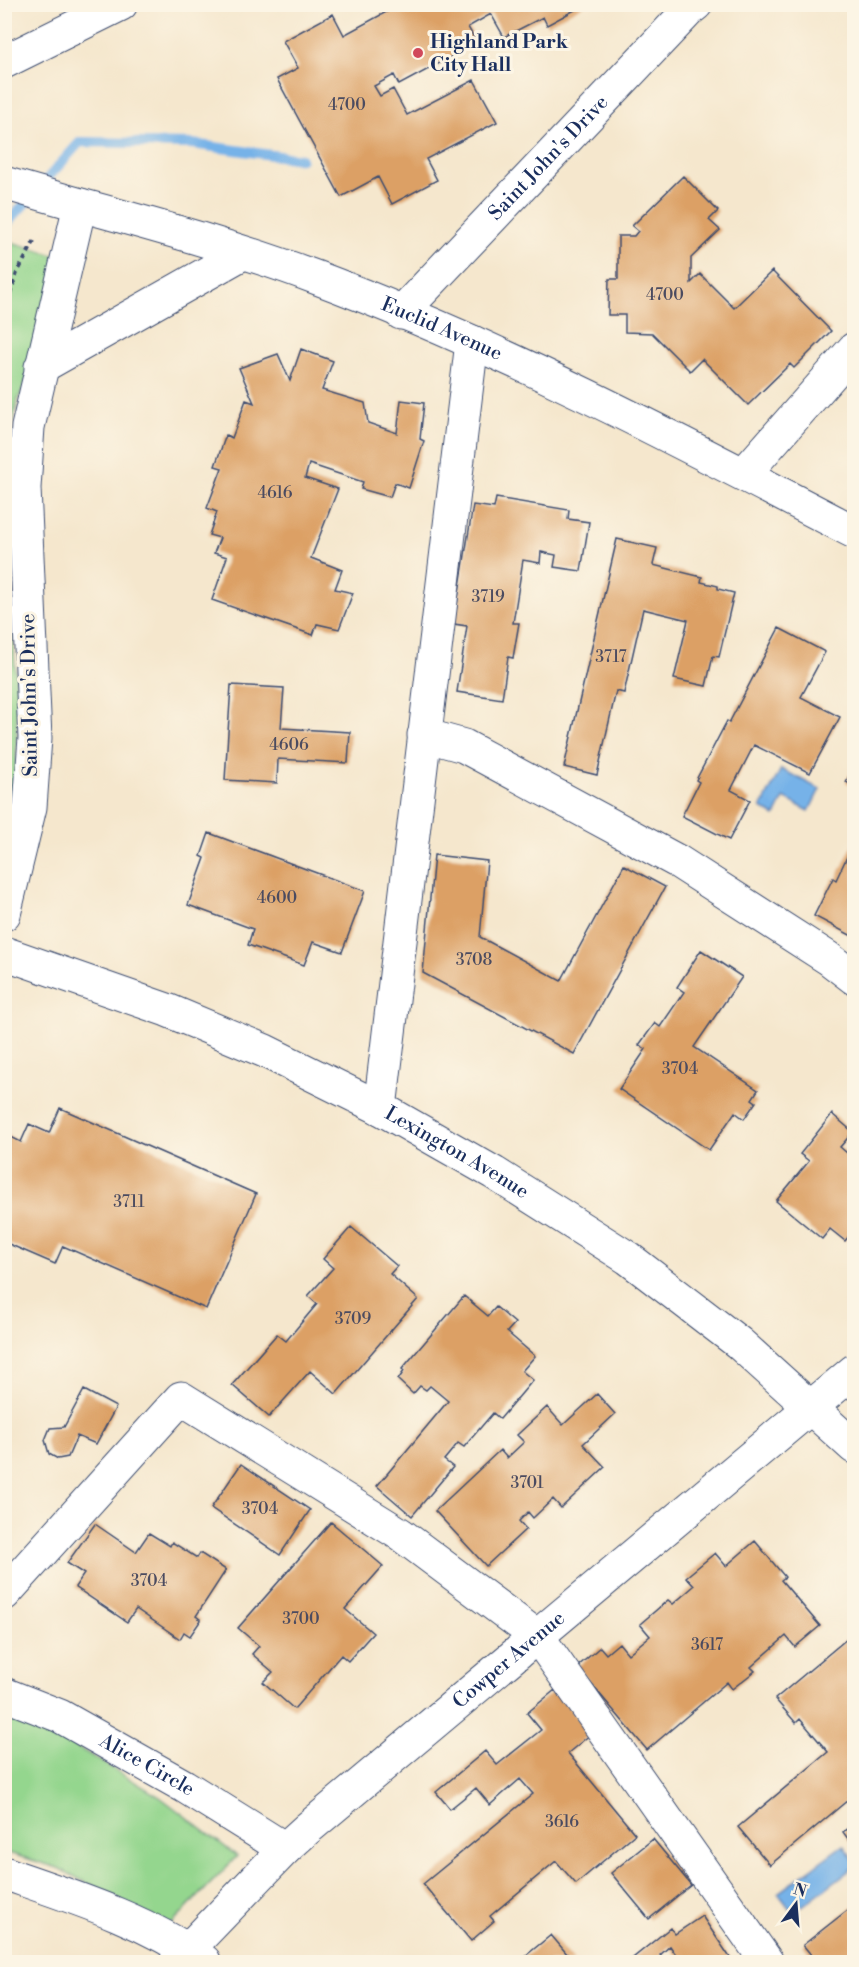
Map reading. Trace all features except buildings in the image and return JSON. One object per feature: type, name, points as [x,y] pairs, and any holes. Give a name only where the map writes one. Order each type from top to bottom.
[{"type":"street","points":[[4,63],[121,4]]},
{"type":"street","name":"Saint John's Drive","points":[[401,313],[696,4]]},
{"type":"street","name":"Euclid Avenue","points":[[4,183],[243,253],[314,277],[472,342],[642,421],[855,532]]},
{"type":"street","name":"Saint John's Drive","points":[[4,914],[30,807],[35,738],[24,488],[28,427],[74,203]]},
{"type":"street","points":[[41,367],[243,253]]},
{"type":"street","points":[[380,1108],[472,342]]},
{"type":"street","points":[[744,474],[855,350]]},
{"type":"street","points":[[424,735],[464,746],[677,861],[828,958],[855,978]]},
{"type":"street","name":"Lexington Avenue","points":[[4,953],[178,1015],[265,1051],[380,1108],[494,1173],[628,1258],[739,1343],[855,1447]]},
{"type":"street","name":"Cowper Avenue","points":[[190,1958],[285,1849],[855,1371]]},
{"type":"street","points":[[4,1594],[181,1398],[400,1534],[538,1637],[767,1962]]},
{"type":"street","name":"Alice Circle","points":[[4,1694],[60,1716],[184,1786],[285,1849]]},
{"type":"street","points":[[4,1873],[87,1902],[151,1929],[190,1958]]},
{"type":"path","points":[[4,311],[17,273],[35,239]]},
{"type":"green space","points":[[5,240],[76,262],[18,400],[5,457]]},
{"type":"green space","points":[[4,529],[17,691],[16,806],[4,851]]},
{"type":"green space","points":[[4,1717],[67,1741],[160,1797],[237,1856],[170,1926],[58,1868],[5,1852]]},
{"type":"water","points":[[781,769],[820,789],[809,811],[784,798],[775,816],[761,808]]},
{"type":"water","points":[[843,1845],[854,1860],[854,1867],[793,1913],[778,1893]]},
{"type":"waterway","points":[[4,227],[80,142],[192,144],[301,159]]},
{"type":"place","name":"Highland Park City Hall","points":[[418,53]]}]
